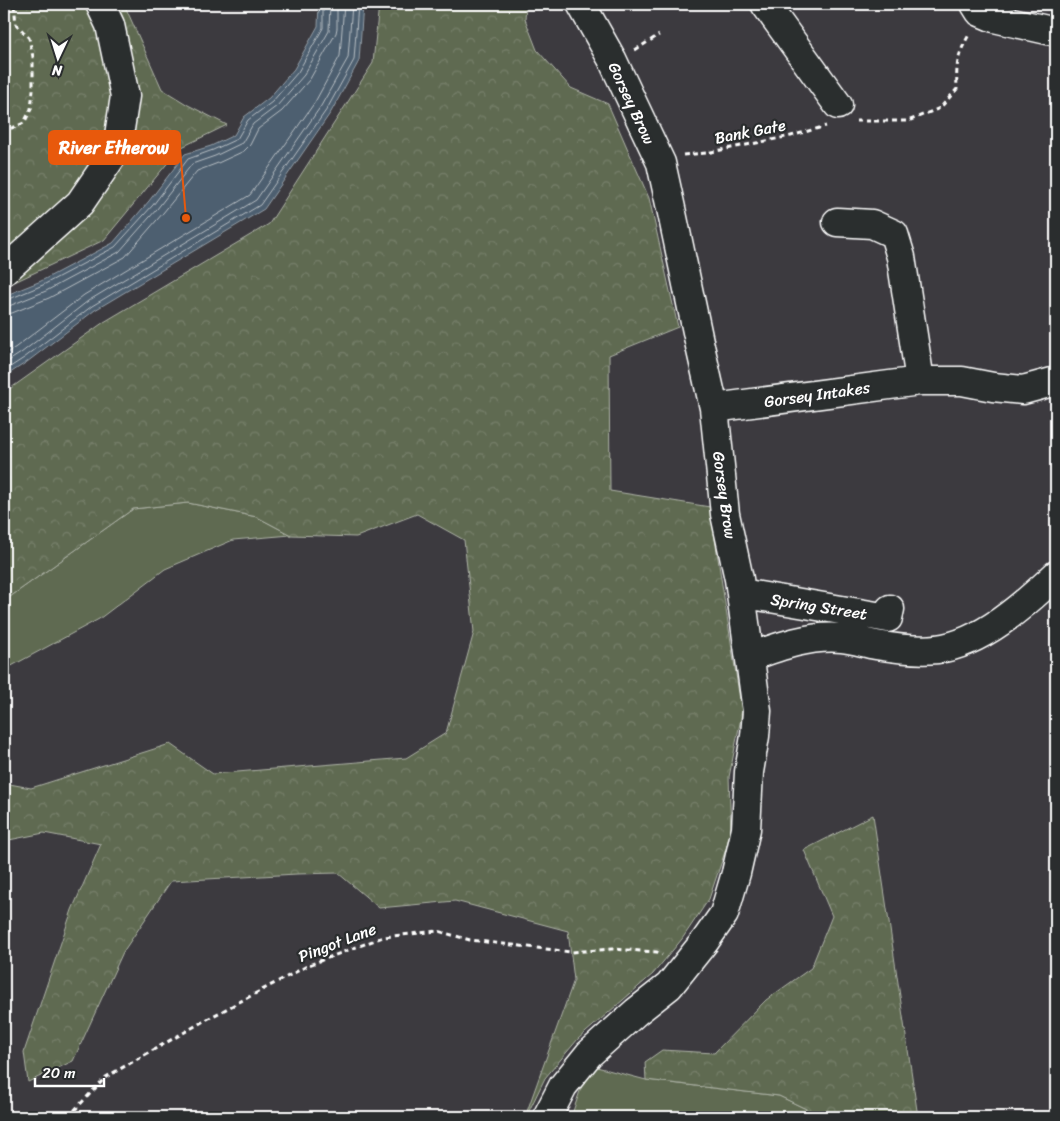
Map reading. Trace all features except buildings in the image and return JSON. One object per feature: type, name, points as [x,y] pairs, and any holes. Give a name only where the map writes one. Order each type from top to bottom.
[{"type":"street","points":[[4,271],[80,204],[118,149],[125,96],[110,25],[100,4]]},
{"type":"street","name":"Gorsey Brow","points":[[547,1117],[563,1086],[589,1054],[677,977],[706,941],[724,914],[746,829],[749,772],[758,711],[741,593],[725,514],[714,408],[660,163],[612,59],[581,4]]},
{"type":"street","points":[[765,4],[839,117]]},
{"type":"street","points":[[977,8],[994,18],[1056,32]]},
{"type":"street","points":[[837,222],[872,224],[894,234],[901,257],[920,381]]},
{"type":"street","name":"Gorsey Intakes","points":[[714,408],[920,381],[962,381],[992,387],[1023,390],[1056,381]]},
{"type":"street","points":[[750,657],[784,644],[812,638],[843,638],[910,649],[937,649],[960,644],[981,634],[1002,620],[1056,576]]},
{"type":"street","name":"Spring Street","points":[[741,593],[888,618],[890,608]]},
{"type":"path","points":[[4,134],[7,130],[24,123],[31,109],[33,90],[33,57],[29,38],[16,24],[14,4]]},
{"type":"path","name":"Bank Gate","points":[[660,163],[686,154],[791,136],[839,117],[908,121],[940,108],[957,89],[956,66],[961,49],[972,31],[977,8]]},
{"type":"path","name":"Pingot Lane","points":[[68,1117],[106,1077],[114,1072],[309,964],[383,937],[438,931],[470,940],[571,952],[612,949],[657,952],[677,977]]},
{"type":"green space","points":[[4,4],[124,4],[162,89],[227,125],[180,148],[104,240],[4,287],[92,205],[67,197],[4,260]]},
{"type":"green space","points":[[379,4],[526,4],[525,19],[537,50],[571,88],[608,104],[649,198],[678,327],[609,355],[610,491],[710,507],[742,713],[729,777],[731,834],[709,899],[682,939],[653,974],[578,1039],[545,1078],[526,1117],[574,980],[568,931],[455,901],[379,908],[338,873],[171,881],[123,952],[73,1061],[28,1082],[24,1052],[72,910],[101,844],[44,833],[4,841],[4,783],[31,788],[170,744],[213,774],[406,758],[446,733],[474,632],[464,540],[417,514],[356,537],[291,535],[257,517],[188,503],[133,509],[4,603],[4,393],[104,322],[269,224],[373,63]]},
{"type":"green space","points":[[188,503],[257,517],[291,535],[233,540],[165,569],[99,619],[4,670],[4,603],[7,599],[133,509]]},
{"type":"green space","points":[[873,815],[918,1117],[823,1117],[779,1096],[646,1080],[645,1062],[662,1050],[714,1053],[766,1000],[811,968],[832,916],[804,850]]},
{"type":"green space","points":[[589,1065],[646,1080],[779,1096],[823,1117],[571,1117]]},
{"type":"water","points":[[319,4],[363,4],[359,61],[331,112],[264,209],[95,310],[27,362],[4,377],[4,296],[41,281],[113,243],[149,201],[185,154],[211,146],[234,135],[244,117],[269,98],[294,69],[318,26]]},
{"type":"place","name":"River Etherow","points":[[186,218]]}]
